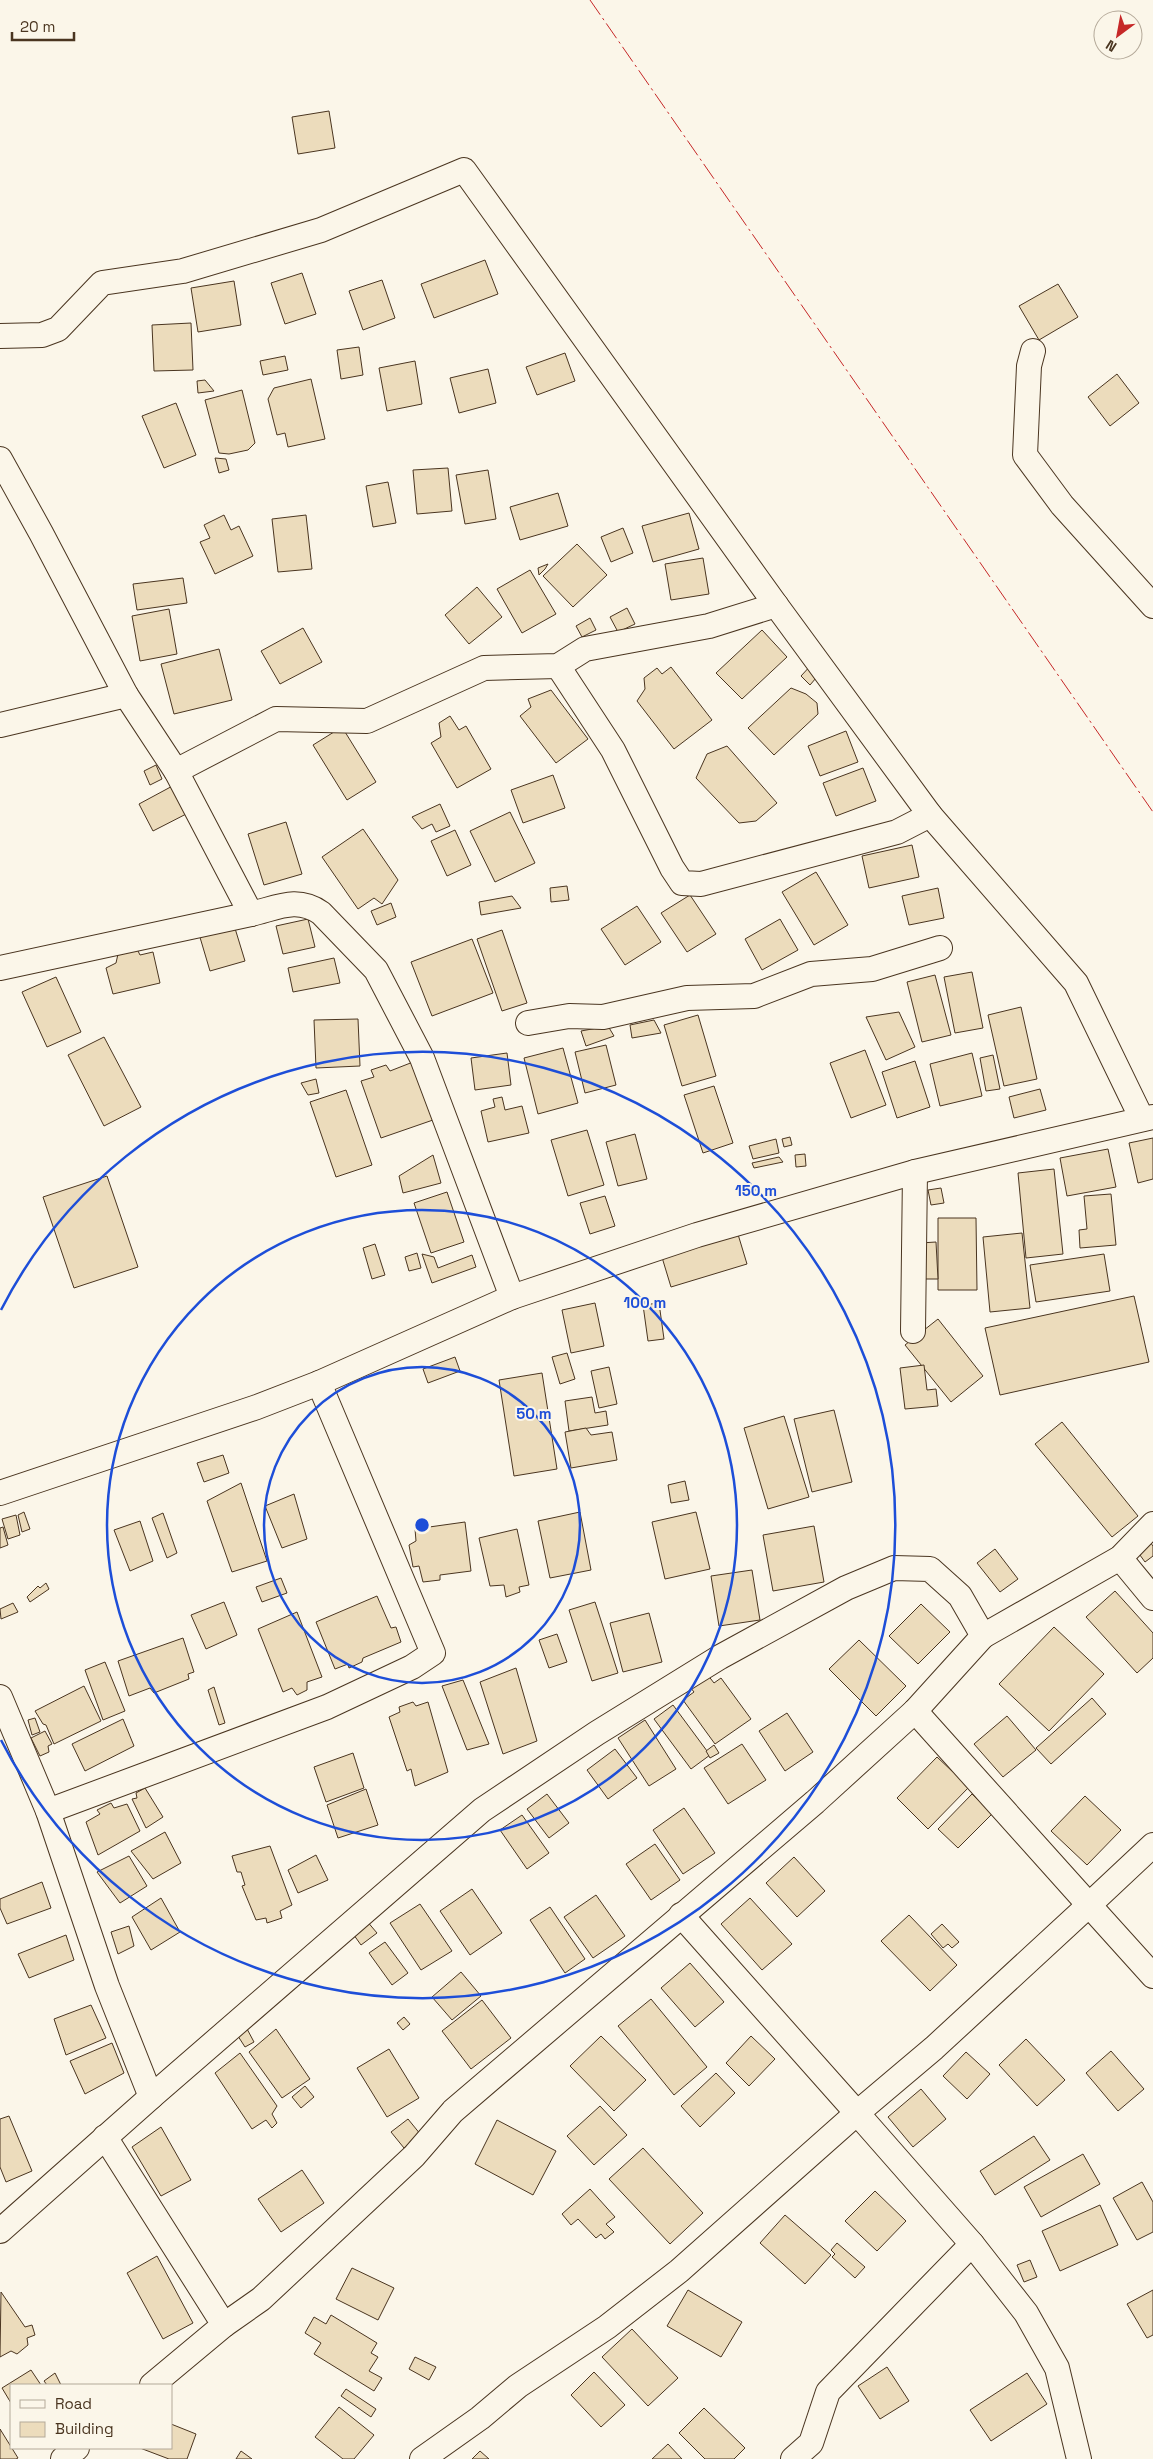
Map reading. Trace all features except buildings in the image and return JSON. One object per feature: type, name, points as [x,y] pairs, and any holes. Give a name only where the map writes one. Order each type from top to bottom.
[{"type":"street","points":[[0,336],[42,334],[58,329],[102,283],[183,271],[321,230],[464,170],[776,606],[930,815],[1076,983],[1148,1118],[915,1172],[698,1235],[512,1297],[319,1383],[257,1407],[0,1493]]},
{"type":"street","points":[[1033,351],[1029,366],[1025,455],[1062,505],[1153,606]]},
{"type":"street","points":[[0,459],[41,532],[126,695],[176,771],[251,914]]},
{"type":"street","points":[[176,771],[276,719],[367,721],[484,668],[558,666],[585,649],[709,626],[776,606]]},
{"type":"street","points":[[558,666],[613,750],[682,883],[701,884],[897,832],[930,815]]},
{"type":"street","points":[[0,725],[126,695]]},
{"type":"street","points":[[0,968],[300,902],[312,906],[376,970],[422,1058],[512,1297]]},
{"type":"street","points":[[528,1023],[569,1016],[603,1018],[687,998],[754,996],[811,974],[872,969],[940,948]]},
{"type":"street","points":[[913,1331],[915,1172]]},
{"type":"street","points":[[48,1811],[327,1707],[412,1667],[433,1654],[319,1383]]},
{"type":"street","points":[[153,2384],[224,2325],[260,2299],[414,2156],[453,2111],[815,1802],[915,1711],[983,1636],[1120,1558],[1153,1524]]},
{"type":"street","points":[[1120,1558],[1153,1598]]},
{"type":"street","points":[[0,2230],[482,1810],[597,1733],[737,1648],[846,1588],[894,1568],[930,1569],[960,1596],[983,1636]]},
{"type":"street","points":[[0,1696],[48,1811],[107,1986],[150,2098]]},
{"type":"street","points":[[915,1711],[1153,1976]]},
{"type":"street","points":[[422,2459],[480,2418],[518,2386],[614,2322],[678,2271],[857,2113],[934,2048],[1153,1845]]},
{"type":"street","points":[[681,1915],[972,2244],[1026,2313],[1057,2368],[1079,2459]]},
{"type":"street","points":[[105,2137],[224,2325]]},
{"type":"street","points":[[793,2459],[811,2443],[828,2392],[972,2244]]},
{"type":"street","points":[[63,2459],[76,2449]]},
{"type":"power","points":[[590,0],[1153,812]]}]
